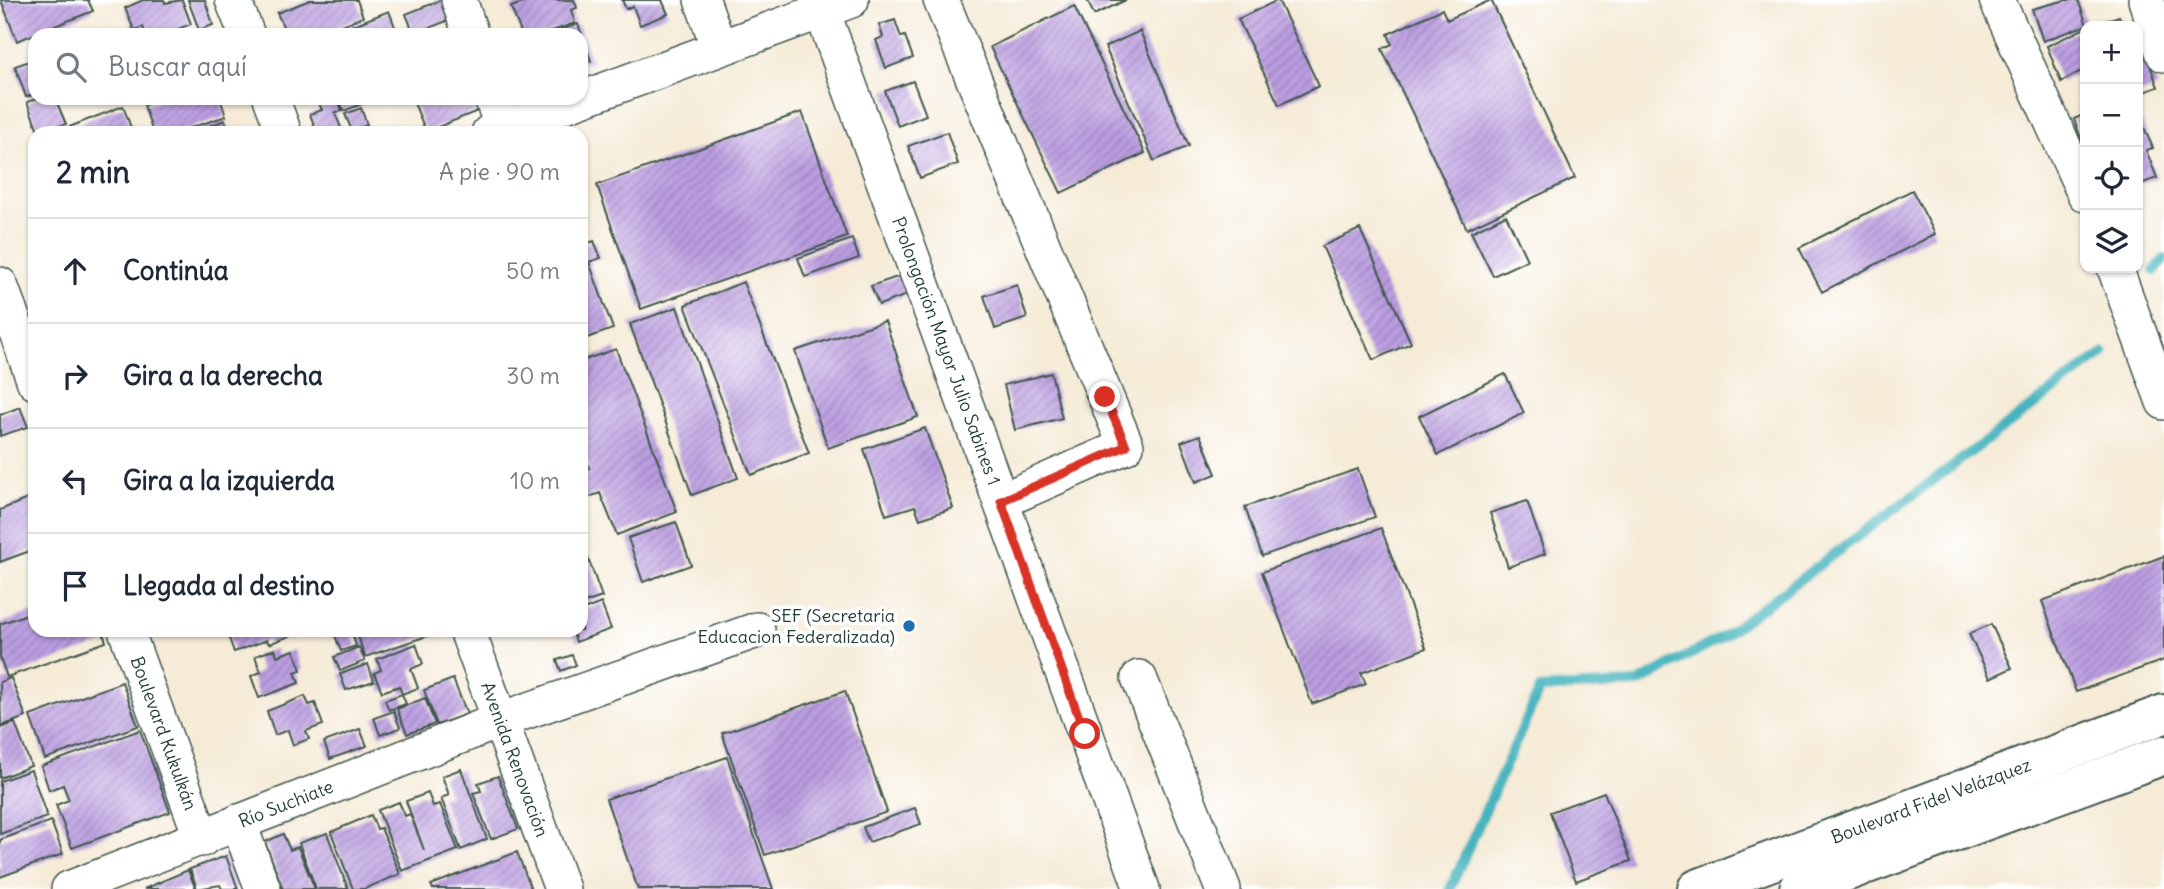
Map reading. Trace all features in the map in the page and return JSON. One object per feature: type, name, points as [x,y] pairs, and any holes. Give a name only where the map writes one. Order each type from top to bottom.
[{"type":"main road","name":"Boulevard Fidel Velázquez","points":[[1718,885],[2164,715]]},
{"type":"main road","name":"Boulevard Fidel Velázquez","points":[[1799,889],[2164,755]]},
{"type":"street","points":[[233,0],[244,28]]},
{"type":"street","points":[[459,0],[469,28]]},
{"type":"street","points":[[702,0],[719,48]]},
{"type":"street","points":[[941,0],[1126,446],[1001,501]]},
{"type":"street","points":[[1997,0],[2080,183]]},
{"type":"street","points":[[2146,0],[2164,54]]},
{"type":"street","points":[[588,90],[719,48],[837,5]]},
{"type":"street","name":"Prolongación Mayor Julio Sabines 1","points":[[837,5],[1001,501],[1142,889]]},
{"type":"street","points":[[274,105],[281,126]]},
{"type":"street","points":[[495,120],[542,105]]},
{"type":"street","points":[[2117,273],[2164,402]]},
{"type":"street","points":[[0,285],[28,364]]},
{"type":"street","name":"Río Suchiate","points":[[69,889],[501,720],[757,630]]},
{"type":"street","name":"Boulevard Kukulkán","points":[[129,637],[202,839]]},
{"type":"street","name":"Avenida Renovación","points":[[470,637],[562,889]]},
{"type":"street","points":[[1139,678],[1223,889]]},
{"type":"street","points":[[238,822],[263,889]]},
{"type":"building","points":[[1,0],[88,0],[93,11],[50,28],[28,28],[28,37],[17,41]]},
{"type":"building","points":[[143,0],[164,0],[165,3],[182,0],[191,24],[180,28],[133,28],[125,8]]},
{"type":"building","points":[[188,0],[205,0],[213,25],[198,28]]},
{"type":"building","points":[[310,0],[357,0],[363,17],[334,28],[284,28],[277,13]]},
{"type":"building","points":[[441,0],[450,0],[457,17],[429,28],[412,28],[406,14]]},
{"type":"building","points":[[531,0],[574,0],[577,8],[571,10],[575,23],[561,28],[519,28],[511,7]]},
{"type":"building","points":[[622,0],[662,0],[668,14],[640,25],[633,6],[626,9]]},
{"type":"building","points":[[1126,0],[1094,15],[1088,2]]},
{"type":"building","points":[[1278,0],[1319,86],[1279,105],[1238,19]]},
{"type":"building","points":[[1491,0],[1575,178],[1467,229],[1382,49],[1392,44],[1388,34],[1442,9],[1447,20]]},
{"type":"building","points":[[2066,0],[2078,0],[2086,21],[2080,21],[2080,28],[2043,41],[2032,9]]},
{"type":"building","points":[[1074,6],[1145,153],[1061,193],[990,47]]},
{"type":"building","points":[[389,11],[395,28],[346,28]]},
{"type":"building","points":[[2119,16],[2121,21],[2104,21]]},
{"type":"building","points":[[895,20],[901,37],[905,36],[913,58],[886,68],[876,40],[883,37],[879,25]]},
{"type":"building","points":[[2080,30],[2080,72],[2061,82],[2047,46]]},
{"type":"building","points":[[1140,31],[1189,146],[1154,161],[1105,47]]},
{"type":"building","points":[[2147,57],[2158,87],[2143,92],[2143,84],[2143,58]]},
{"type":"building","points":[[28,61],[28,96],[26,97],[15,66]]},
{"type":"building","points":[[913,81],[926,115],[898,126],[885,91]]},
{"type":"building","points":[[28,105],[58,105],[66,124],[36,126]]},
{"type":"building","points":[[144,105],[222,105],[226,116],[196,126],[151,126]]},
{"type":"building","points":[[320,105],[340,105],[342,111],[335,113],[340,126],[314,126],[310,114],[322,110]]},
{"type":"building","points":[[342,105],[359,105],[344,111]]},
{"type":"building","points":[[415,105],[490,106],[441,126],[424,126]]},
{"type":"building","points":[[123,106],[130,126],[72,126]]},
{"type":"building","points":[[361,108],[367,125],[350,126],[345,114]]},
{"type":"building","points":[[802,112],[847,237],[641,309],[597,185]]},
{"type":"building","points":[[2080,116],[2080,135],[2074,119]]},
{"type":"building","points":[[225,120],[227,126],[209,126]]},
{"type":"building","points":[[2143,125],[2153,148],[2146,150],[2157,178],[2143,183]]},
{"type":"building","points":[[947,132],[958,164],[920,178],[908,146]]},
{"type":"building","points":[[1912,190],[1935,234],[1822,292],[1799,248]]},
{"type":"building","points":[[1506,215],[1527,260],[1493,276],[1471,232]]},
{"type":"building","points":[[1360,229],[1411,343],[1373,360],[1322,246]]},
{"type":"building","points":[[852,239],[859,258],[805,277],[798,258]]},
{"type":"building","points":[[594,241],[601,258],[589,262],[613,329],[588,338],[588,243]]},
{"type":"building","points":[[900,276],[907,295],[879,305],[871,286]]},
{"type":"building","points":[[743,282],[809,453],[751,475],[685,305]]},
{"type":"building","points":[[1017,285],[1027,318],[995,329],[984,296]]},
{"type":"building","points":[[677,307],[738,478],[692,495],[630,324]]},
{"type":"building","points":[[885,321],[918,417],[828,448],[795,351]]},
{"type":"building","points":[[616,349],[677,512],[617,535],[600,493],[588,497],[588,359]]},
{"type":"building","points":[[1051,373],[1062,418],[1015,430],[1004,385]]},
{"type":"building","points":[[1505,374],[1524,413],[1438,455],[1419,416]]},
{"type":"building","points":[[20,407],[28,427],[0,436],[0,415]]},
{"type":"building","points":[[925,428],[953,508],[920,519],[915,506],[886,515],[864,449]]},
{"type":"building","points":[[1200,435],[1216,474],[1196,482],[1181,442]]},
{"type":"building","points":[[1358,469],[1375,517],[1262,556],[1245,507]]},
{"type":"building","points":[[28,499],[28,552],[0,562],[0,510]]},
{"type":"building","points":[[1527,501],[1545,554],[1508,567],[1490,513]]},
{"type":"building","points":[[676,522],[691,565],[643,582],[628,538]]},
{"type":"building","points":[[1381,528],[1426,648],[1361,673],[1366,684],[1312,704],[1262,572]]},
{"type":"building","points":[[2164,556],[2164,660],[2076,692],[2042,601]]},
{"type":"building","points":[[588,558],[602,597],[588,602]]},
{"type":"building","points":[[601,603],[611,629],[576,642],[574,637],[588,637],[588,608]]},
{"type":"building","points":[[28,614],[28,637],[104,637],[106,642],[7,677],[0,657],[0,624]]},
{"type":"building","points":[[1991,624],[2012,668],[1990,678],[1969,634]]},
{"type":"building","points":[[229,637],[287,637],[269,644],[267,640],[234,652]]},
{"type":"building","points":[[336,637],[353,637],[356,646],[341,651]]},
{"type":"building","points":[[358,637],[424,637],[365,657]]},
{"type":"building","points":[[416,644],[423,664],[411,669],[418,688],[402,694],[399,686],[382,692],[374,673],[381,670],[377,659]]},
{"type":"building","points":[[359,647],[365,661],[340,671],[334,657]]},
{"type":"building","points":[[275,649],[277,656],[294,650],[301,670],[295,672],[299,683],[259,698],[251,676],[261,672],[255,656]]},
{"type":"building","points":[[572,655],[576,665],[561,671],[557,660]]},
{"type":"building","points":[[368,664],[374,681],[346,690],[340,674]]},
{"type":"building","points":[[11,678],[26,717],[1,726],[0,682]]},
{"type":"building","points":[[453,679],[467,714],[437,725],[424,690]]},
{"type":"building","points":[[122,682],[138,726],[45,759],[30,716]]},
{"type":"building","points":[[845,691],[887,812],[765,855],[722,733]]},
{"type":"building","points":[[402,694],[406,704],[389,710],[385,700]]},
{"type":"building","points":[[305,696],[309,705],[315,703],[323,725],[306,731],[309,739],[293,745],[288,730],[275,735],[267,711]]},
{"type":"building","points":[[425,698],[435,724],[407,734],[397,709]]},
{"type":"building","points":[[394,711],[400,728],[380,735],[374,718]]},
{"type":"building","points":[[15,723],[31,766],[0,778],[0,728]]},
{"type":"building","points":[[360,729],[367,746],[330,759],[324,742]]},
{"type":"building","points":[[140,730],[170,812],[72,848],[56,805],[69,800],[63,785],[49,790],[41,766]]},
{"type":"building","points":[[727,757],[773,889],[638,889],[606,799]]},
{"type":"building","points":[[461,769],[487,839],[461,850],[441,798],[449,795],[442,776]]},
{"type":"building","points":[[31,770],[47,817],[0,834],[0,781]]},
{"type":"building","points":[[498,776],[518,829],[491,839],[473,793],[481,791],[478,783]]},
{"type":"building","points":[[1604,792],[1631,861],[1576,881],[1550,812]]},
{"type":"building","points":[[428,793],[433,806],[440,804],[458,850],[402,871],[378,810],[399,802],[405,816],[410,814],[424,850],[406,801]]},
{"type":"building","points":[[915,808],[921,824],[869,842],[863,827]]},
{"type":"building","points":[[371,815],[377,829],[381,828],[400,874],[364,889],[353,889],[331,832]]},
{"type":"building","points":[[51,821],[63,854],[0,877],[0,840]]},
{"type":"building","points":[[327,833],[348,889],[316,889],[299,843]]},
{"type":"building","points":[[283,834],[290,850],[298,847],[315,889],[283,889],[265,842]]},
{"type":"building","points":[[517,852],[531,889],[433,889],[431,885]]},
{"type":"building","points":[[226,856],[238,889],[222,889],[220,885],[197,889],[190,869]]},
{"type":"building","points":[[188,870],[196,889],[144,889]]},
{"type":"waterway","points":[[2154,271],[2164,259]]},
{"type":"waterway","points":[[1450,889],[1540,689],[1638,683],[1724,636],[2104,353]]},
{"type":"place","name":"SEF (Secretaria Educacion Federalizada)","points":[[909,626]]},
{"type":"route","points":[[1085,734],[1001,501],[1126,446],[1105,397]]}]
